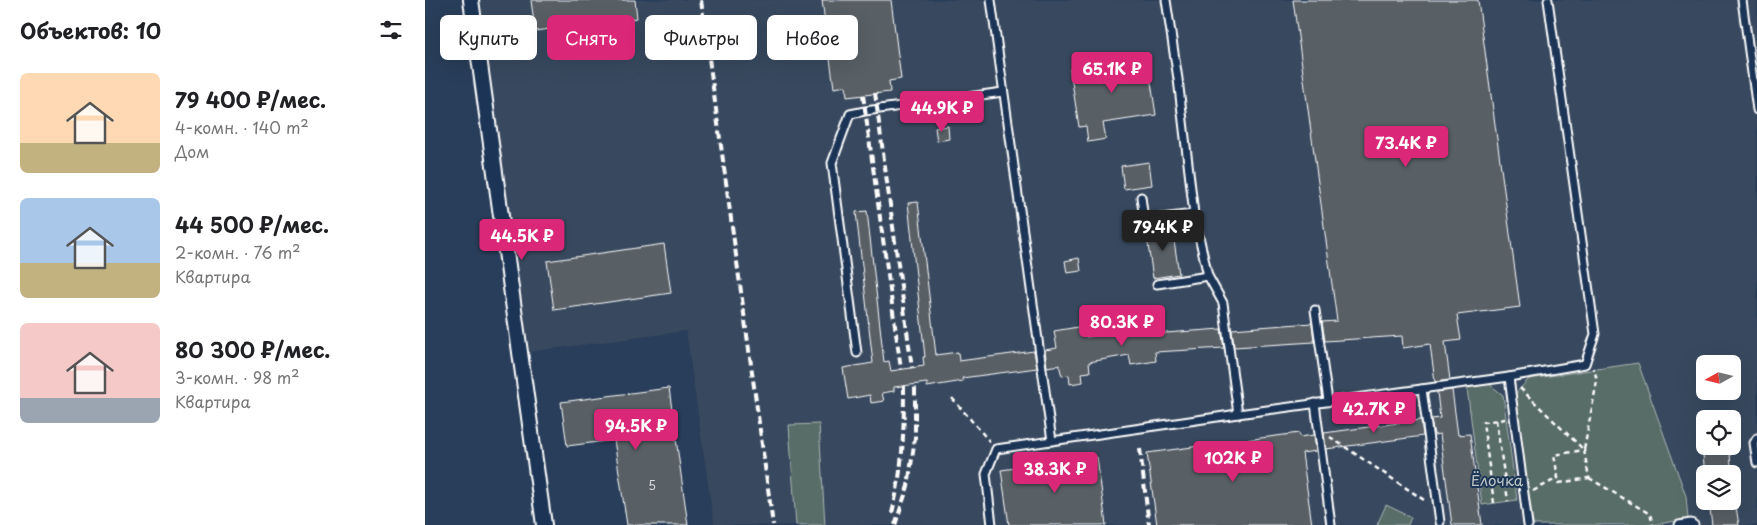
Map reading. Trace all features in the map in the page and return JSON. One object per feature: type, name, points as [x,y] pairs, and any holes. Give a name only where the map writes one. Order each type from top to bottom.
[{"type":"street","points":[[471,0],[544,525]]},
{"type":"lane","points":[[991,0],[1052,441]]},
{"type":"lane","points":[[1165,0],[1178,79],[1194,214],[1208,276],[1223,303],[1238,414]]},
{"type":"lane","points":[[992,525],[986,474],[996,449],[1509,377],[1585,364],[1595,334],[1548,0]]},
{"type":"lane","points":[[1743,0],[1757,110]]},
{"type":"lane","points":[[857,353],[832,162],[850,114],[1003,92]]},
{"type":"lane","points":[[1141,197],[1144,220],[1194,214]]},
{"type":"lane","points":[[1157,284],[1208,276]]},
{"type":"lane","points":[[1315,310],[1328,401]]},
{"type":"lane","points":[[1509,377],[1528,525]]},
{"type":"lane","points":[[1422,389],[1440,522]]},
{"type":"lane","points":[[1315,403],[1331,525]]},
{"type":"lane","points":[[1757,438],[1755,442],[1757,463]]},
{"type":"lane","points":[[1679,525],[1691,523],[1694,525]]},
{"type":"path","points":[[1585,364],[1595,368],[1597,381],[1584,450],[1589,478]]},
{"type":"path","points":[[1509,377],[1584,450]]},
{"type":"path","points":[[952,398],[996,449]]},
{"type":"path","points":[[1494,503],[1483,422],[1514,418]]},
{"type":"path","points":[[1497,420],[1508,501]]},
{"type":"path","points":[[1319,429],[1439,510]]},
{"type":"path","points":[[1584,450],[1554,455],[1559,483],[1589,478],[1650,514],[1653,525]]},
{"type":"path","points":[[1524,496],[1558,478]]},
{"type":"shaded area","points":[[476,0],[1757,0],[1757,525],[714,525],[686,331],[528,352],[485,60],[537,60],[537,15],[478,15]]},
{"type":"green space","points":[[1638,363],[1686,496],[1688,519],[1652,525],[1533,525],[1515,394],[1529,379]]},
{"type":"green space","name":"Ёлочка","points":[[1489,384],[1503,395],[1517,500],[1482,505],[1467,388]]},
{"type":"green space","points":[[819,424],[825,525],[796,525],[789,425]]},
{"type":"green space","points":[[1386,505],[1411,517],[1408,525],[1377,525]]},
{"type":"building","points":[[531,0],[635,0],[637,18],[635,18],[635,15],[547,15],[547,29],[537,31],[537,15],[533,15]]},
{"type":"building","points":[[822,0],[891,0],[901,79],[889,81],[890,92],[847,97],[846,86],[834,88],[830,60],[858,60],[858,15],[824,15]]},
{"type":"building","points":[[1293,0],[1478,0],[1520,307],[1457,315],[1461,340],[1445,342],[1450,380],[1435,382],[1430,344],[1403,348],[1402,336],[1325,341],[1322,322],[1337,321]]},
{"type":"building","points":[[1147,57],[1156,115],[1103,123],[1106,139],[1088,142],[1086,126],[1079,127],[1070,69]]},
{"type":"building","points":[[948,126],[949,139],[937,141],[935,128]]},
{"type":"building","points":[[1149,162],[1152,185],[1124,189],[1121,166]]},
{"type":"building","points":[[918,202],[936,355],[958,352],[959,361],[1034,351],[1037,368],[962,378],[963,381],[927,387],[927,383],[894,387],[894,391],[882,393],[884,401],[871,403],[870,395],[848,399],[843,368],[873,363],[856,212],[867,211],[884,362],[889,361],[891,371],[924,366],[923,357],[925,357],[908,203]]},
{"type":"building","points":[[1172,227],[1179,274],[1153,278],[1146,231]]},
{"type":"building","points":[[664,244],[671,293],[554,310],[547,261]]},
{"type":"building","points":[[1079,258],[1081,271],[1067,273],[1065,261]]},
{"type":"building","points":[[1312,323],[1314,342],[1234,347],[1232,329]]},
{"type":"building","points":[[1084,326],[1086,337],[1150,326],[1152,334],[1221,329],[1224,348],[1155,352],[1156,361],[1131,365],[1129,355],[1089,362],[1090,372],[1082,373],[1083,382],[1070,384],[1069,375],[1062,376],[1059,365],[1047,367],[1045,350],[1057,348],[1054,331]]},
{"type":"building","points":[[669,388],[688,525],[627,525],[614,440],[567,446],[561,402]]},
{"type":"building","points":[[1452,390],[1458,435],[1470,434],[1482,525],[1452,525],[1440,434],[1434,435],[1431,419],[1440,418],[1437,392]]},
{"type":"building","points":[[1421,420],[1423,436],[1326,449],[1324,433]]},
{"type":"building","points":[[1299,433],[1300,437],[1314,435],[1316,451],[1302,453],[1312,525],[1157,525],[1147,453]]},
{"type":"building","points":[[1703,455],[1730,455],[1731,465],[1704,465]]},
{"type":"building","points":[[1097,457],[1106,525],[1009,525],[1001,470]]},
{"type":"building","points":[[1710,510],[1736,510],[1739,525],[1712,525]]},
{"type":"railway","points":[[701,0],[773,525]]},
{"type":"railway","points":[[875,93],[912,368]]},
{"type":"railway","points":[[863,95],[901,369]]},
{"type":"railway","points":[[895,525],[908,486],[915,438],[915,385]]},
{"type":"railway","points":[[892,513],[899,481],[902,450],[904,386]]},
{"type":"railway","points":[[1140,449],[1149,525]]}]
